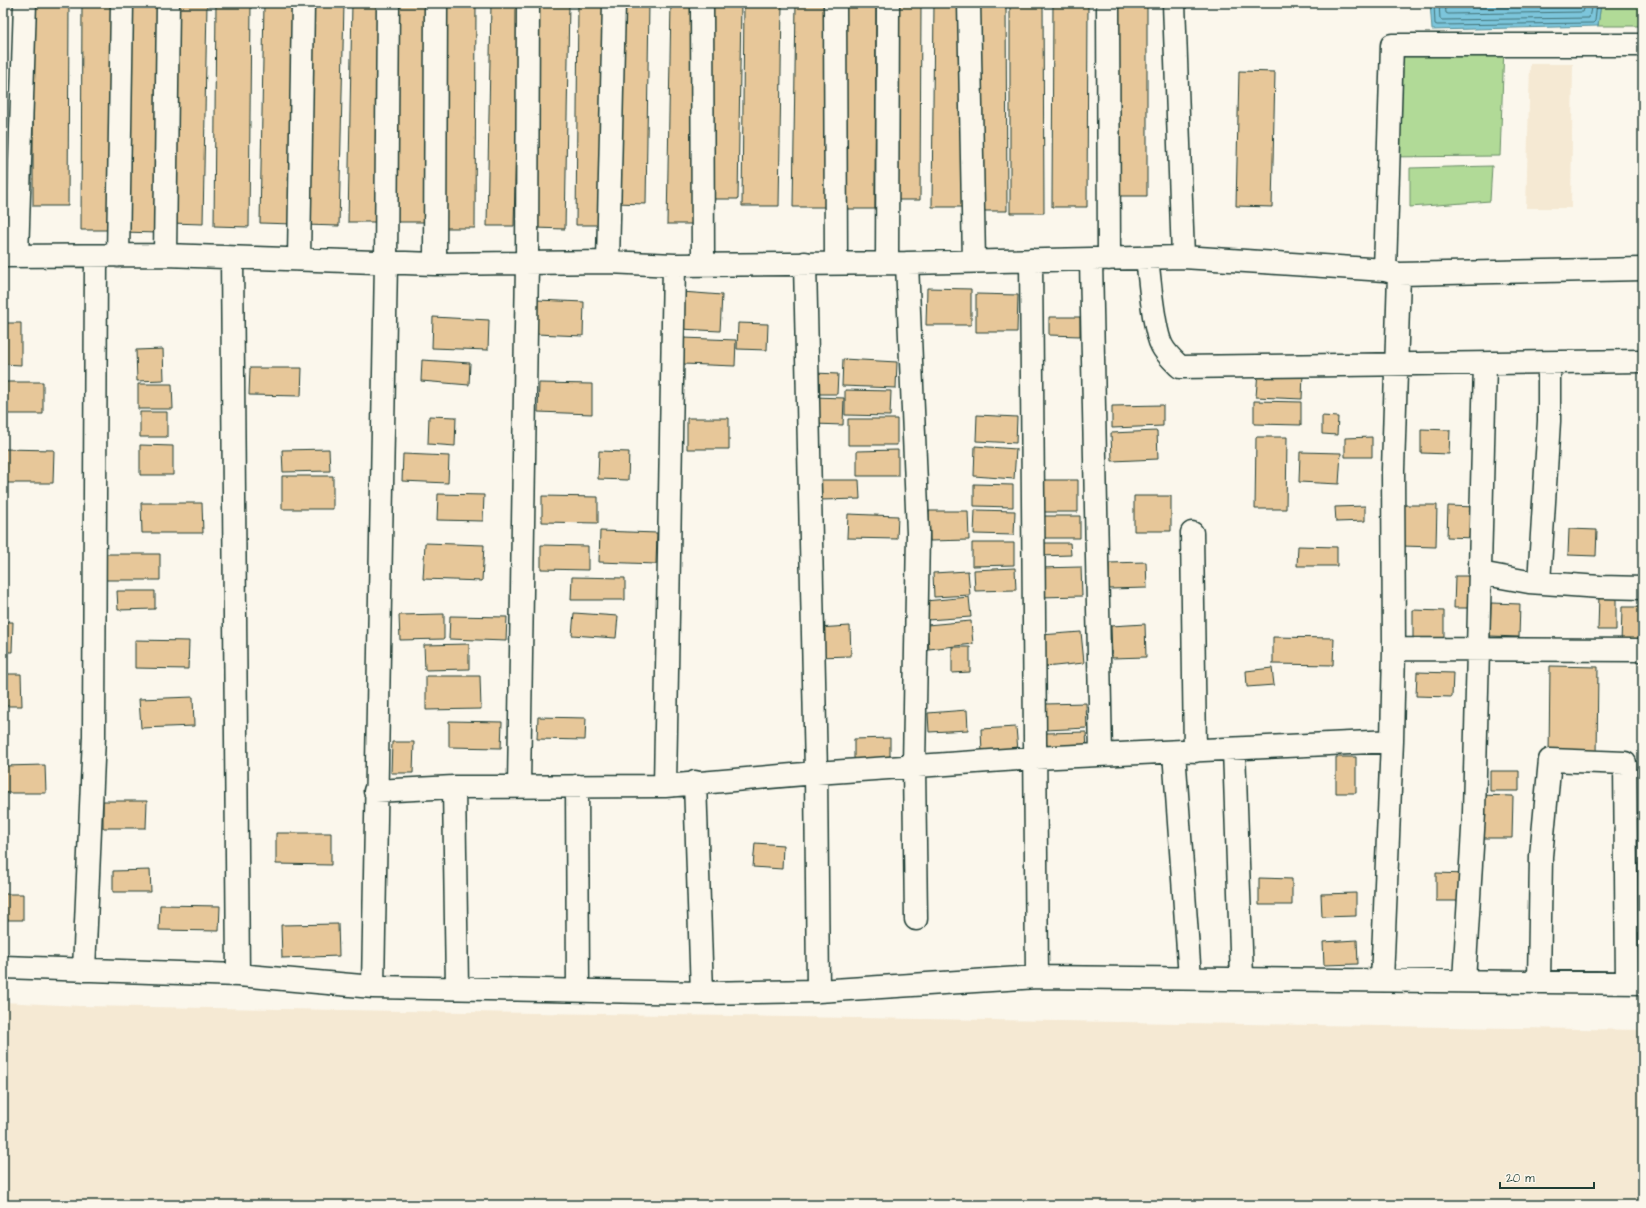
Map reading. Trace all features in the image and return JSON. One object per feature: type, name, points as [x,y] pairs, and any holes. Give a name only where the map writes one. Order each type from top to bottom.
[{"type":"street","points":[[25,3],[10,256],[165,255],[435,264],[608,262],[674,265],[897,263],[1183,257],[1392,272],[1643,269]]},
{"type":"street","points":[[118,256],[122,3]]},
{"type":"street","points":[[165,255],[168,3]]},
{"type":"street","points":[[299,259],[303,3]]},
{"type":"street","points":[[373,987],[386,262],[388,3]]},
{"type":"street","points":[[435,264],[436,3]]},
{"type":"street","points":[[519,786],[527,263],[528,3]]},
{"type":"street","points":[[608,262],[614,3]]},
{"type":"street","points":[[702,3],[703,265]]},
{"type":"street","points":[[834,3],[836,263]]},
{"type":"street","points":[[888,3],[897,263],[918,533],[914,766],[916,919]]},
{"type":"street","points":[[969,3],[974,261]]},
{"type":"street","points":[[1101,755],[1100,259],[1108,3]]},
{"type":"street","points":[[1174,3],[1183,257]]},
{"type":"street","points":[[1382,980],[1392,741],[1394,648],[1393,470],[1396,365],[1392,272],[1392,45],[1643,45]]},
{"type":"street","points":[[84,970],[94,736],[96,256]]},
{"type":"street","points":[[232,258],[238,975]]},
{"type":"street","points":[[1147,258],[1162,346],[1170,358],[1180,367],[1643,361]]},
{"type":"street","points":[[1031,260],[1037,977]]},
{"type":"street","points":[[805,263],[816,773],[818,991]]},
{"type":"street","points":[[665,786],[674,265]]},
{"type":"street","points":[[1539,582],[1549,421],[1549,363]]},
{"type":"street","points":[[1464,981],[1474,813],[1485,364]]},
{"type":"street","points":[[1192,533],[1195,751]]},
{"type":"street","points":[[1480,573],[1539,582],[1600,587],[1643,588]]},
{"type":"street","points":[[1394,648],[1477,650],[1643,650]]},
{"type":"street","points":[[376,791],[454,787],[665,786],[695,782],[1035,758],[1392,741]]},
{"type":"street","points":[[1234,749],[1242,978]]},
{"type":"street","points":[[1174,752],[1190,978]]},
{"type":"street","points":[[3,967],[238,975],[373,987],[578,989],[702,993],[818,991],[1037,977],[1635,983],[1626,763],[1550,760],[1541,856],[1539,982]]},
{"type":"street","points":[[695,782],[702,993]]},
{"type":"street","points":[[578,786],[578,989]]},
{"type":"street","points":[[454,787],[457,988]]},
{"type":"shaded area","points":[[1530,64],[1573,64],[1571,208],[1526,208]]},
{"type":"shaded area","points":[[3,1002],[80,1006],[1643,1030],[1643,1205],[3,1205]]},
{"type":"green space","points":[[1601,3],[1643,3],[1643,26],[1598,26]]},
{"type":"green space","points":[[1382,45],[1504,46],[1500,156],[1381,157]]},
{"type":"green space","points":[[1492,166],[1490,201],[1410,207],[1410,168]]},
{"type":"water","points":[[1430,3],[1601,3],[1598,26],[1432,30]]},
{"type":"building","points":[[33,3],[69,3],[68,206],[33,206]]},
{"type":"building","points":[[82,3],[114,3],[114,230],[81,230]]},
{"type":"building","points":[[127,3],[161,3],[157,233],[123,232]]},
{"type":"building","points":[[174,3],[207,3],[203,224],[170,223]]},
{"type":"building","points":[[216,3],[251,3],[249,227],[214,226]]},
{"type":"building","points":[[264,3],[296,3],[293,224],[260,223]]},
{"type":"building","points":[[309,3],[344,3],[339,226],[304,225]]},
{"type":"building","points":[[352,3],[384,3],[381,222],[348,222]]},
{"type":"building","points":[[395,3],[429,3],[426,222],[392,222]]},
{"type":"building","points":[[443,3],[476,3],[475,228],[442,228]]},
{"type":"building","points":[[491,3],[519,3],[514,226],[487,226]]},
{"type":"building","points":[[538,3],[569,3],[565,229],[535,228]]},
{"type":"building","points":[[578,3],[608,3],[606,225],[576,225]]},
{"type":"building","points":[[619,3],[649,3],[646,204],[615,203]]},
{"type":"building","points":[[671,3],[698,3],[694,224],[667,224]]},
{"type":"building","points":[[709,3],[741,3],[738,199],[706,199]]},
{"type":"building","points":[[744,3],[782,3],[779,206],[742,206]]},
{"type":"building","points":[[796,3],[828,3],[825,207],[793,207]]},
{"type":"building","points":[[839,3],[876,3],[875,209],[838,209]]},
{"type":"building","points":[[892,3],[921,3],[920,200],[890,200]]},
{"type":"building","points":[[934,3],[965,3],[963,207],[932,207]]},
{"type":"building","points":[[976,3],[1006,3],[1007,211],[977,211]]},
{"type":"building","points":[[1010,3],[1043,3],[1044,213],[1010,213]]},
{"type":"building","points":[[1053,3],[1088,3],[1087,207],[1052,207]]},
{"type":"building","points":[[1117,3],[1147,3],[1147,196],[1117,196]]},
{"type":"building","points":[[1239,71],[1275,72],[1272,207],[1236,206]]},
{"type":"building","points":[[927,288],[971,289],[971,325],[926,325]]},
{"type":"building","points":[[682,292],[722,295],[720,331],[680,329]]},
{"type":"building","points":[[976,294],[1018,295],[1017,332],[976,332]]},
{"type":"building","points":[[537,300],[584,302],[583,336],[536,334]]},
{"type":"building","points":[[433,317],[489,320],[488,350],[432,348]]},
{"type":"building","points":[[1049,317],[1080,317],[1080,336],[1049,335]]},
{"type":"building","points":[[3,323],[21,323],[21,365],[3,364]]},
{"type":"building","points":[[738,323],[768,324],[767,350],[737,349]]},
{"type":"building","points":[[683,338],[736,340],[735,366],[683,364]]},
{"type":"building","points":[[163,349],[164,380],[137,381],[136,350]]},
{"type":"building","points":[[843,359],[897,362],[896,388],[842,386]]},
{"type":"building","points":[[422,360],[470,363],[469,385],[421,381]]},
{"type":"building","points":[[250,368],[302,368],[301,396],[249,395]]},
{"type":"building","points":[[1258,371],[1303,373],[1302,399],[1256,397]]},
{"type":"building","points":[[814,373],[838,374],[837,394],[814,394]]},
{"type":"building","points":[[3,382],[43,382],[43,414],[3,414]]},
{"type":"building","points":[[539,383],[592,384],[592,414],[538,412]]},
{"type":"building","points":[[138,384],[172,384],[173,409],[138,409]]},
{"type":"building","points":[[845,390],[891,391],[890,416],[845,415]]},
{"type":"building","points":[[814,397],[844,398],[843,425],[814,424]]},
{"type":"building","points":[[1254,401],[1301,402],[1301,425],[1254,424]]},
{"type":"building","points":[[1163,405],[1163,426],[1112,428],[1112,406]]},
{"type":"building","points":[[140,412],[167,412],[167,437],[140,437]]},
{"type":"building","points":[[977,415],[1017,417],[1016,443],[976,441]]},
{"type":"building","points":[[429,416],[456,417],[455,446],[428,444]]},
{"type":"building","points":[[1322,416],[1338,417],[1337,435],[1322,434]]},
{"type":"building","points":[[687,418],[729,418],[729,449],[687,449]]},
{"type":"building","points":[[848,419],[897,419],[897,445],[848,445]]},
{"type":"building","points":[[1421,429],[1450,430],[1449,454],[1421,453]]},
{"type":"building","points":[[1157,431],[1158,459],[1112,461],[1111,433]]},
{"type":"building","points":[[1256,437],[1287,437],[1286,509],[1255,509]]},
{"type":"building","points":[[1372,437],[1372,457],[1345,457],[1345,438]]},
{"type":"building","points":[[140,445],[173,446],[173,475],[140,475]]},
{"type":"building","points":[[975,446],[1016,449],[1014,479],[974,476]]},
{"type":"building","points":[[3,449],[54,450],[53,483],[3,483]]},
{"type":"building","points":[[329,449],[330,471],[283,472],[282,450]]},
{"type":"building","points":[[898,450],[898,476],[857,476],[857,451]]},
{"type":"building","points":[[599,451],[629,452],[628,480],[598,479]]},
{"type":"building","points":[[1300,452],[1341,453],[1339,484],[1299,482]]},
{"type":"building","points":[[403,454],[449,456],[448,483],[402,481]]},
{"type":"building","points":[[282,476],[333,476],[333,509],[282,509]]},
{"type":"building","points":[[820,480],[859,480],[860,499],[820,500]]},
{"type":"building","points":[[1042,480],[1078,480],[1078,512],[1042,512]]},
{"type":"building","points":[[974,484],[1013,485],[1013,507],[974,506]]},
{"type":"building","points":[[438,494],[484,495],[483,521],[437,520]]},
{"type":"building","points":[[542,496],[598,497],[598,523],[542,522]]},
{"type":"building","points":[[1134,496],[1171,496],[1171,531],[1134,531]]},
{"type":"building","points":[[141,503],[202,503],[203,533],[142,533]]},
{"type":"building","points":[[1403,505],[1437,505],[1436,547],[1402,546]]},
{"type":"building","points":[[1365,506],[1365,521],[1336,522],[1335,507]]},
{"type":"building","points":[[1448,506],[1476,507],[1475,538],[1447,537]]},
{"type":"building","points":[[975,510],[1015,511],[1014,535],[974,534]]},
{"type":"building","points":[[929,511],[968,511],[969,540],[930,541]]},
{"type":"building","points":[[848,514],[898,516],[897,539],[847,538]]},
{"type":"building","points":[[1042,516],[1080,516],[1080,538],[1042,538]]},
{"type":"building","points":[[1569,529],[1597,530],[1596,556],[1568,555]]},
{"type":"building","points":[[600,531],[657,533],[656,564],[599,562]]},
{"type":"building","points":[[425,543],[484,545],[482,581],[423,579]]},
{"type":"building","points":[[972,543],[1014,543],[1014,565],[972,566]]},
{"type":"building","points":[[1039,543],[1070,543],[1071,555],[1039,556]]},
{"type":"building","points":[[541,545],[588,546],[588,570],[541,569]]},
{"type":"building","points":[[1298,546],[1337,547],[1337,566],[1297,566]]},
{"type":"building","points":[[105,554],[160,554],[160,580],[105,580]]},
{"type":"building","points":[[1146,562],[1147,588],[1109,589],[1109,563]]},
{"type":"building","points":[[1081,567],[1082,596],[1040,597],[1039,568]]},
{"type":"building","points":[[1015,568],[1016,590],[975,591],[974,570]]},
{"type":"building","points":[[968,571],[970,595],[934,597],[933,573]]},
{"type":"building","points":[[1455,576],[1476,576],[1475,608],[1454,608]]},
{"type":"building","points":[[572,577],[625,578],[625,600],[571,600]]},
{"type":"building","points":[[117,591],[155,591],[155,609],[118,610]]},
{"type":"building","points":[[1599,595],[1616,595],[1616,630],[1598,630]]},
{"type":"building","points":[[969,597],[971,617],[927,620],[925,601]]},
{"type":"building","points":[[1491,603],[1520,604],[1519,637],[1490,636]]},
{"type":"building","points":[[1622,607],[1640,607],[1639,646],[1621,645]]},
{"type":"building","points":[[1413,610],[1444,611],[1444,641],[1413,641]]},
{"type":"building","points":[[574,613],[618,616],[616,638],[572,635]]},
{"type":"building","points":[[444,614],[444,639],[400,640],[399,615]]},
{"type":"building","points":[[450,616],[507,617],[506,641],[449,639]]},
{"type":"building","points":[[971,621],[973,644],[929,649],[927,625]]},
{"type":"building","points":[[3,622],[13,622],[12,652],[3,652]]},
{"type":"building","points":[[1145,624],[1146,657],[1112,658],[1111,626]]},
{"type":"building","points":[[850,626],[851,656],[817,657],[817,628]]},
{"type":"building","points":[[1081,632],[1084,663],[1045,667],[1041,635]]},
{"type":"building","points":[[1273,637],[1334,638],[1333,665],[1273,664]]},
{"type":"building","points":[[135,640],[189,641],[188,669],[135,668]]},
{"type":"building","points":[[469,644],[469,669],[425,670],[424,645]]},
{"type":"building","points":[[952,647],[970,647],[970,672],[952,673]]},
{"type":"building","points":[[1550,666],[1598,667],[1597,757],[1549,756]]},
{"type":"building","points":[[1272,668],[1274,685],[1247,687],[1246,671]]},
{"type":"building","points":[[1417,672],[1453,673],[1452,697],[1416,696]]},
{"type":"building","points":[[3,674],[21,674],[22,706],[3,706]]},
{"type":"building","points":[[426,676],[480,676],[481,709],[426,710]]},
{"type":"building","points":[[193,697],[194,726],[141,728],[139,699]]},
{"type":"building","points":[[1086,703],[1087,728],[1046,730],[1045,704]]},
{"type":"building","points":[[967,710],[968,730],[929,732],[928,713]]},
{"type":"building","points":[[538,717],[586,718],[585,740],[537,739]]},
{"type":"building","points":[[449,721],[502,722],[501,748],[449,747]]},
{"type":"building","points":[[1016,727],[1018,751],[982,753],[981,729]]},
{"type":"building","points":[[1086,732],[1087,750],[1047,751],[1046,733]]},
{"type":"building","points":[[890,738],[890,762],[854,762],[854,739]]},
{"type":"building","points":[[392,742],[414,742],[413,773],[391,773]]},
{"type":"building","points":[[1336,757],[1356,757],[1356,793],[1336,793]]},
{"type":"building","points":[[45,765],[46,793],[3,793],[3,766]]},
{"type":"building","points":[[1490,771],[1519,771],[1519,791],[1490,791]]},
{"type":"building","points":[[1478,795],[1513,796],[1512,838],[1477,838]]},
{"type":"building","points":[[103,801],[147,801],[146,828],[103,828]]},
{"type":"building","points":[[276,833],[331,833],[331,865],[276,864]]},
{"type":"building","points":[[755,843],[783,845],[782,869],[753,867]]},
{"type":"building","points":[[150,870],[151,892],[113,892],[113,871]]},
{"type":"building","points":[[1436,873],[1467,874],[1466,901],[1436,901]]},
{"type":"building","points":[[1259,878],[1292,879],[1292,905],[1259,905]]},
{"type":"building","points":[[1356,893],[1356,916],[1322,917],[1321,894]]},
{"type":"building","points":[[3,894],[23,894],[23,920],[3,920]]},
{"type":"building","points":[[160,905],[220,906],[219,931],[159,930]]},
{"type":"building","points":[[338,924],[339,956],[282,958],[281,925]]},
{"type":"building","points":[[1357,940],[1358,964],[1324,965],[1323,942]]}]
